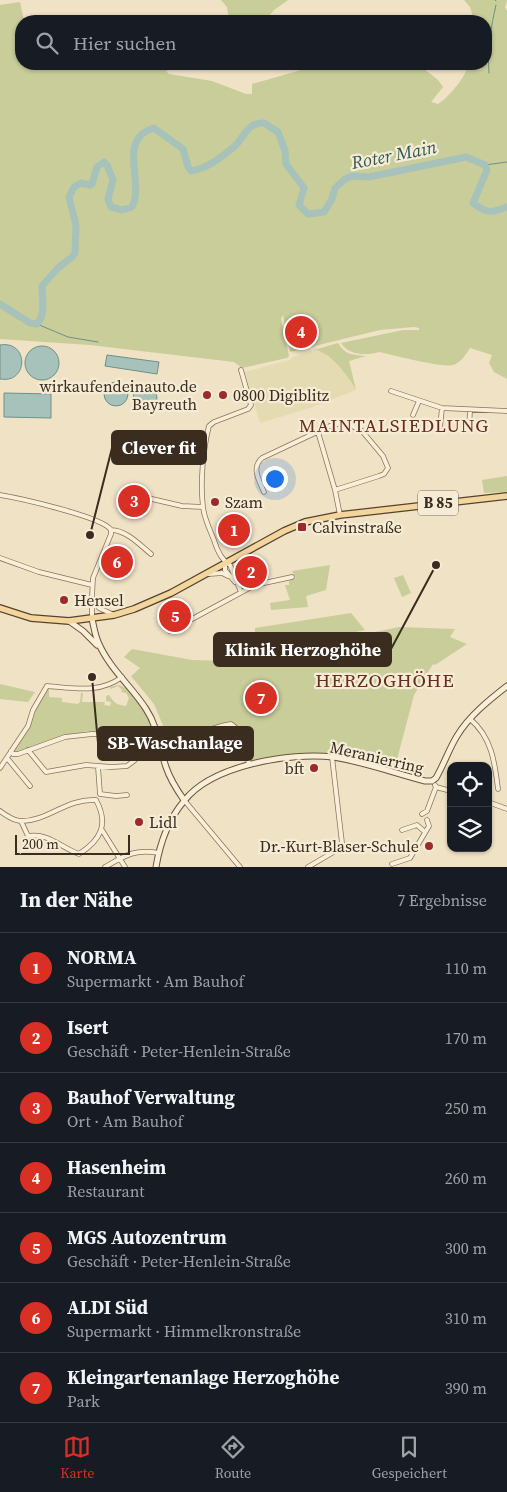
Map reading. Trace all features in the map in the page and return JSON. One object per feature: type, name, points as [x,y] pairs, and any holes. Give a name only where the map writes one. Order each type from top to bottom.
[{"type":"main road","name":"B 85","points":[[0,608],[32,618],[69,621],[114,614],[153,601],[298,524],[311,520],[507,496]]},
{"type":"street","points":[[238,586],[224,569],[225,563],[212,535],[203,507],[204,463],[209,426],[214,422],[248,409],[251,405],[241,370]]},
{"type":"street","points":[[391,391],[442,408],[507,411]]},
{"type":"street","points":[[413,415],[419,401]]},
{"type":"street","points":[[440,427],[442,408]]},
{"type":"street","points":[[469,429],[470,410]]},
{"type":"street","points":[[264,492],[256,470],[260,459],[332,425],[342,423],[362,431],[388,464],[384,474],[335,490]]},
{"type":"street","points":[[318,432],[335,490],[340,515]]},
{"type":"street","points":[[0,495],[70,512],[106,524],[111,530],[126,535],[151,554]]},
{"type":"street","points":[[139,496],[182,506],[203,507]]},
{"type":"street","points":[[102,651],[92,618],[92,585],[111,530]]},
{"type":"street","points":[[0,558],[39,572],[92,585]]},
{"type":"street","points":[[225,563],[230,565],[241,592]]},
{"type":"street","points":[[206,574],[222,574],[229,577]]},
{"type":"street","points":[[170,631],[259,583],[292,577]]},
{"type":"street","points":[[92,597],[99,608],[114,614]]},
{"type":"street","points":[[69,621],[86,633],[102,651],[148,713],[160,738],[170,777],[184,800],[240,867]]},
{"type":"street","points":[[0,768],[28,726],[33,710],[47,686],[100,688],[122,677]]},
{"type":"street","points":[[432,780],[439,772],[459,733],[470,719],[507,686]]},
{"type":"street","points":[[470,719],[483,734],[491,748],[498,789]]},
{"type":"street","points":[[163,755],[198,734],[218,726],[231,724],[242,733],[249,764]]},
{"type":"street","points":[[10,751],[13,754],[18,754],[28,750],[65,737],[92,734],[119,735],[132,743],[136,754],[132,763],[120,767],[86,765],[46,772],[28,750]]},
{"type":"street","points":[[308,867],[337,850],[342,843],[332,757]]},
{"type":"street","name":"Meranierring","points":[[156,867],[166,831],[184,800],[215,777],[249,764],[284,758],[332,757],[372,765],[425,781],[432,780],[436,786],[447,790]]},
{"type":"street","points":[[7,758],[30,786]]},
{"type":"street","points":[[96,800],[100,794],[98,767]]},
{"type":"street","points":[[422,814],[427,811],[436,786]]},
{"type":"street","points":[[100,794],[127,795]]},
{"type":"street","points":[[0,811],[21,821],[38,818],[76,802],[87,799],[96,800]]},
{"type":"street","points":[[21,821],[28,836],[43,835],[79,854],[98,837],[102,830],[102,813],[96,800]]},
{"type":"street","points":[[492,803],[507,809]]},
{"type":"street","points":[[392,864],[410,858],[429,826],[427,820]]},
{"type":"street","points":[[402,830],[417,825],[425,832]]},
{"type":"street","points":[[102,830],[125,867]]},
{"type":"street","points":[[105,867],[140,851],[159,853]]},
{"type":"shaded area","points":[[314,350],[324,353],[342,368],[356,390],[307,409],[260,423],[245,372],[290,360]]},
{"type":"green space","points":[[221,0],[288,0],[269,15],[228,15],[227,7]]},
{"type":"green space","points":[[464,0],[507,0],[505,8],[507,11],[507,379],[494,372],[489,363],[492,355],[470,348],[458,362],[453,365],[447,365],[428,363],[379,352],[358,354],[348,350],[341,343],[403,330],[419,330],[419,328],[414,327],[380,330],[290,352],[283,315],[281,319],[289,356],[242,368],[234,362],[90,345],[0,339],[0,5],[20,2],[23,15],[15,15],[15,70],[170,70],[166,71],[169,74],[212,81],[246,94],[252,94],[252,84],[301,70],[426,70],[438,80],[443,87],[431,102],[438,104],[456,86],[467,70],[492,70],[492,15],[472,15],[470,7]]},
{"type":"green space","points":[[338,343],[347,352],[366,356],[349,361],[356,390],[349,378],[332,360],[320,351],[314,350]]},
{"type":"green space","points":[[507,476],[507,492],[484,493],[482,480]]},
{"type":"green space","points":[[330,565],[326,590],[306,596],[308,607],[271,610],[270,603],[290,600],[285,585],[289,585],[289,580],[296,578],[292,571]]},
{"type":"green space","points":[[403,575],[411,593],[402,597],[394,578]]},
{"type":"green space","points":[[351,613],[365,630],[254,653],[255,628]]},
{"type":"green space","points":[[399,627],[455,629],[450,637],[467,644],[435,665],[433,664],[414,695],[394,771],[332,757],[303,757],[249,764],[242,733],[231,724],[218,726],[178,746],[169,740],[154,704],[131,676],[140,668],[124,657],[132,649],[192,660],[233,661]]},
{"type":"green space","points":[[0,684],[35,692],[28,702],[0,699]]},
{"type":"green space","points":[[119,685],[126,688],[154,724],[149,728],[130,729],[128,733],[88,731],[65,735],[18,752],[13,750],[33,719],[38,702],[48,688],[65,690],[49,689],[49,697],[62,698],[62,702],[78,704],[81,693],[83,693],[82,702],[105,702],[104,705],[110,706],[111,702],[106,701],[106,696],[109,695],[116,703],[126,706],[129,698],[126,693],[121,692],[122,690],[118,686],[111,689],[110,687]]},
{"type":"water","points":[[0,345],[10,345],[20,355],[22,362],[20,369],[10,379],[0,379]]},
{"type":"water","points":[[42,346],[49,347],[54,351],[58,356],[58,370],[54,375],[49,379],[42,380],[35,379],[30,375],[26,370],[25,363],[26,356],[30,351],[35,347]]},
{"type":"water","points":[[107,355],[159,362],[157,374],[105,366]]},
{"type":"water","points":[[116,382],[124,386],[128,394],[124,402],[116,406],[108,402],[104,394],[108,386]]},
{"type":"water","points":[[145,386],[154,389],[157,398],[154,407],[145,410],[136,407],[133,398],[136,389]]},
{"type":"water","points":[[4,393],[51,394],[51,418],[4,417]]},
{"type":"waterway","points":[[492,27],[496,5]]},
{"type":"waterway","name":"Roter Main","points":[[0,304],[30,323],[37,324],[43,311],[42,286],[75,253],[76,225],[69,197],[74,187],[81,183],[92,184],[97,167],[104,162],[113,180],[108,199],[111,207],[122,210],[132,207],[136,186],[134,162],[136,141],[143,134],[154,128],[183,149],[191,171],[203,168],[214,162],[235,146],[250,127],[264,123],[278,132],[285,151],[286,164],[304,188],[299,205],[308,214],[324,212],[332,199],[335,188],[345,179],[352,176],[369,177],[466,157],[485,165],[487,170],[473,203],[486,211],[507,207]]},
{"type":"waterway","points":[[485,165],[507,162]]},
{"type":"waterway","points":[[37,324],[68,337],[98,342]]},
{"type":"place","name":"Hasenheim","points":[[301,332]]},
{"type":"place","name":"wirkaufendeinauto.de Bayreuth","points":[[207,395]]},
{"type":"place","name":"0800 Digiblitz","points":[[223,395]]},
{"type":"place","name":"Bauhof Verwaltung","points":[[134,501]]},
{"type":"place","name":"Szam","points":[[215,502]]},
{"type":"place","name":"Calvinstraße","points":[[302,527]]},
{"type":"place","name":"NORMA","points":[[234,530]]},
{"type":"place","name":"Clever fit","points":[[90,535]]},
{"type":"place","name":"ALDI Süd","points":[[117,562]]},
{"type":"place","name":"Klinik Herzoghöhe","points":[[436,565]]},
{"type":"place","name":"Isert","points":[[251,572]]},
{"type":"place","name":"Hensel","points":[[64,600]]},
{"type":"place","name":"MGS Autozentrum","points":[[175,616]]},
{"type":"place","name":"SB-Waschanlage","points":[[92,677]]},
{"type":"place","name":"Kleingartenanlage Herzoghöhe","points":[[261,698]]},
{"type":"place","name":"bft","points":[[314,768]]},
{"type":"place","name":"Lidl","points":[[139,822]]},
{"type":"place","name":"Dr.-Kurt-Blaser-Schule","points":[[429,846]]},
{"type":"district","name":"MAINTALSIEDLUNG","points":[[394,425]]},
{"type":"district","name":"HERZOGHÖHE","points":[[385,680]]}]
